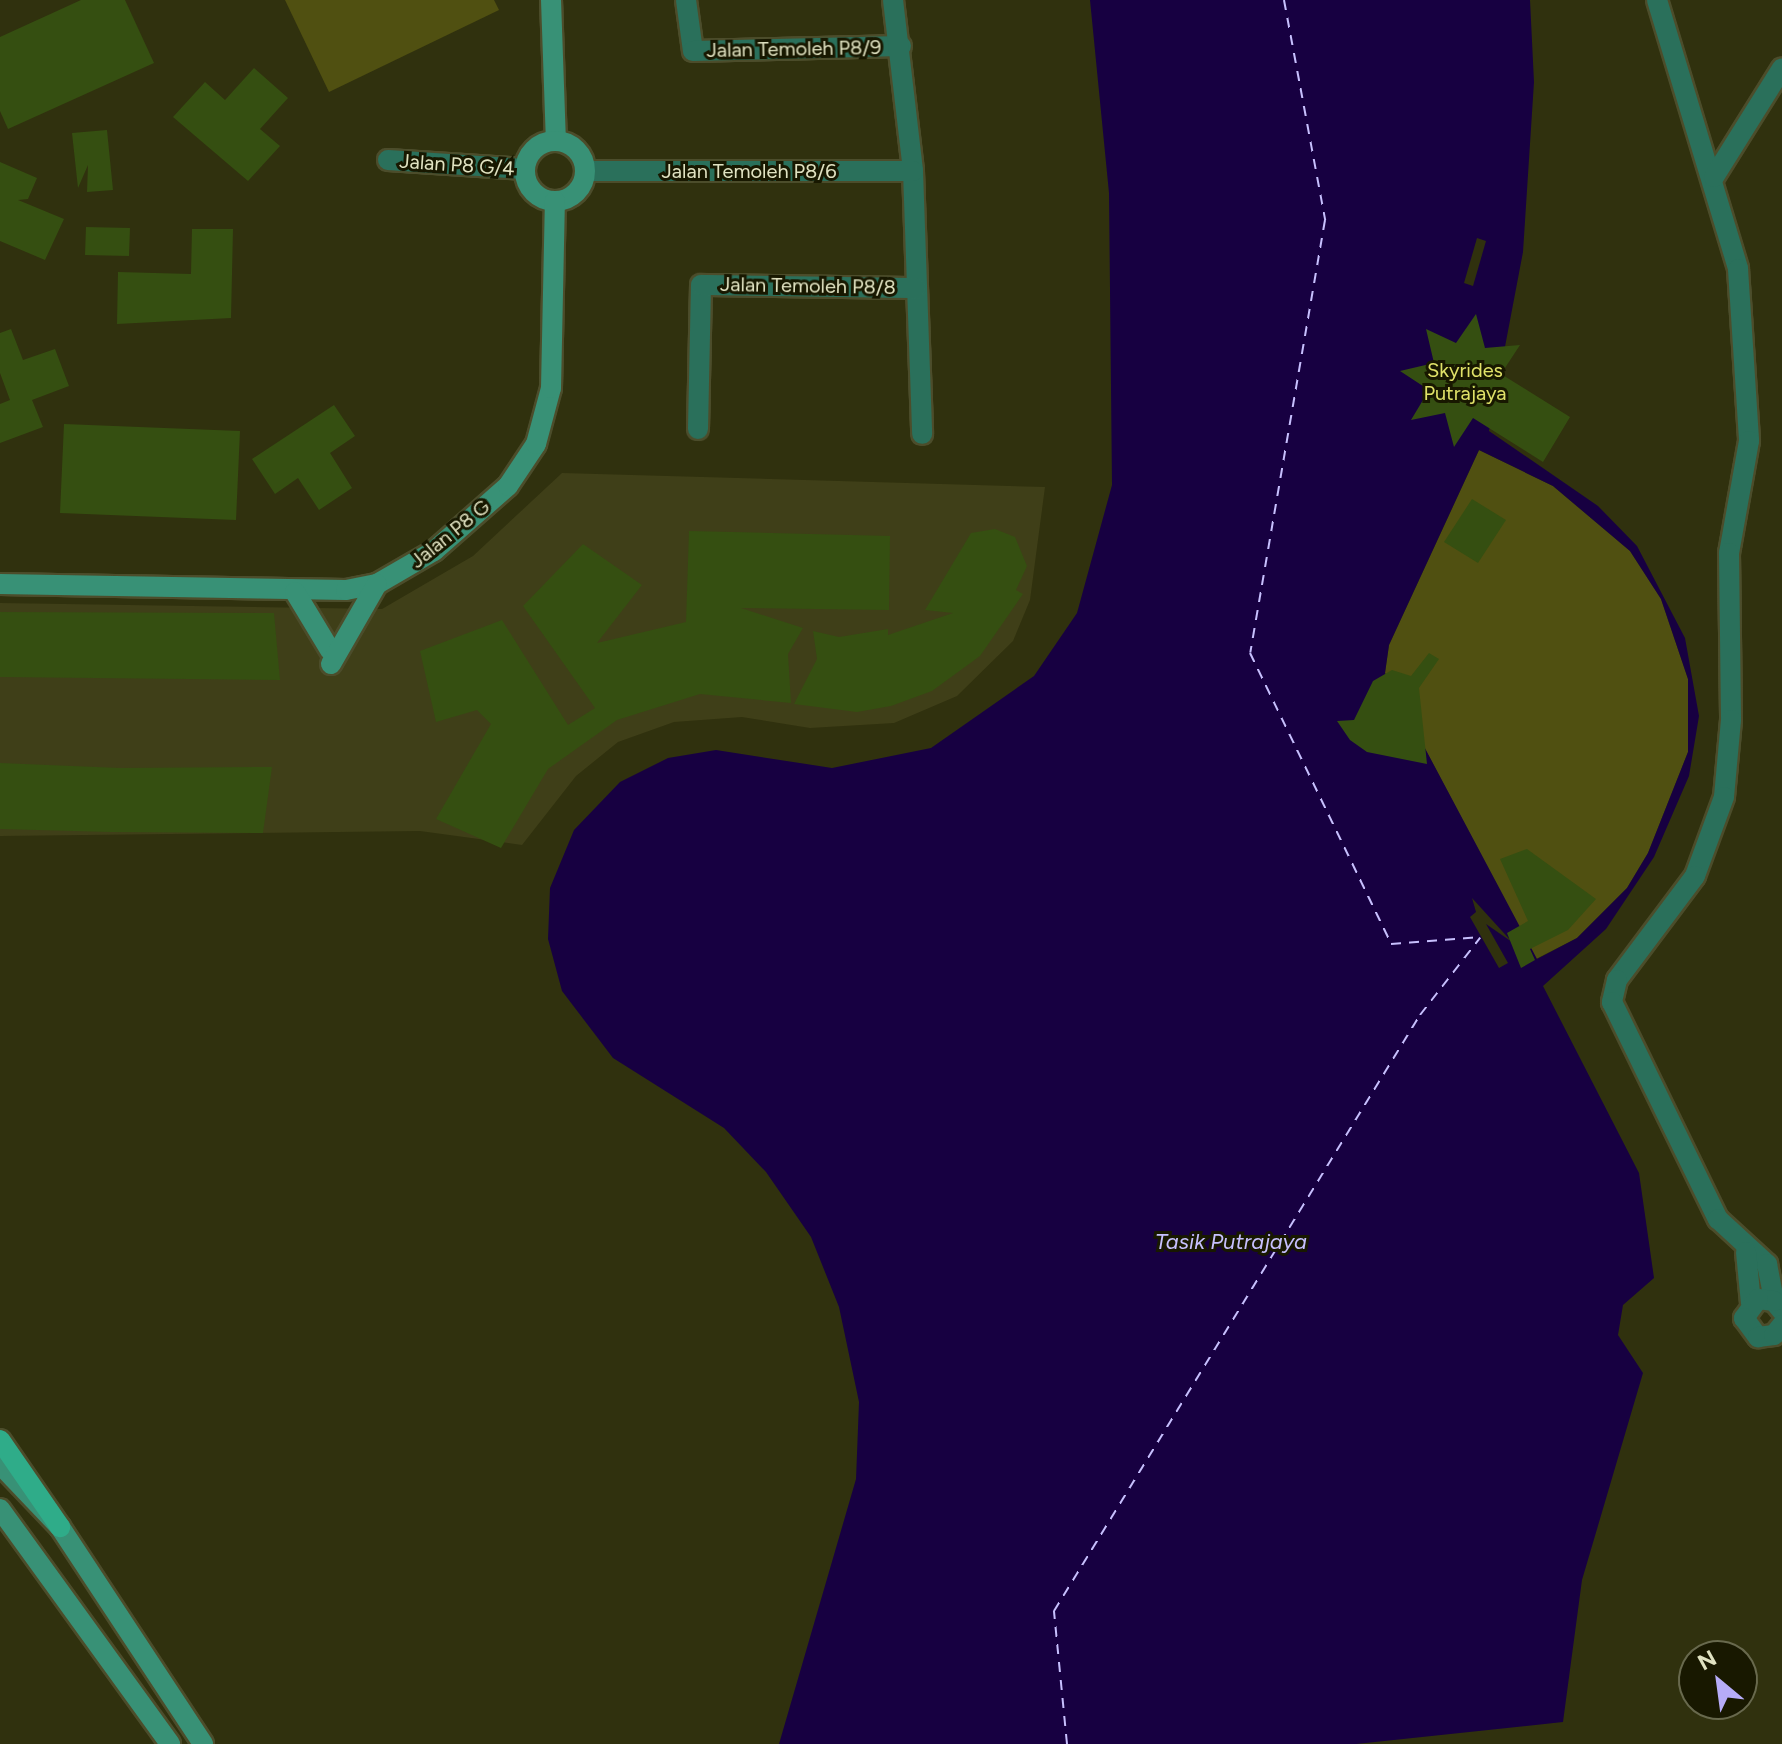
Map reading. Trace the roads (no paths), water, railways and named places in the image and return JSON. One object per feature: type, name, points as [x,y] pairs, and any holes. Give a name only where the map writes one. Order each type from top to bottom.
[{"type":"main road","points":[[0,1440],[60,1527]]},
{"type":"street","points":[[551,0],[556,140]]},
{"type":"street","name":"Jalan Temoleh P8/9","points":[[686,0],[693,51],[901,46]]},
{"type":"street","points":[[893,0],[901,46],[913,171],[922,434]]},
{"type":"street","points":[[1657,0],[1714,177],[1745,307],[1750,412],[1729,553],[1730,746],[1717,824],[1695,876],[1613,991],[1614,1015],[1702,1187],[1746,1252],[1767,1264],[1778,1306],[1751,1303]]},
{"type":"street","points":[[1714,177],[1782,68]]},
{"type":"street","points":[[556,140],[577,149],[586,171],[576,192],[555,201],[533,191],[525,169],[538,146],[556,140]]},
{"type":"street","name":"Jalan P8 G/4","points":[[388,160],[525,169]]},
{"type":"street","name":"Jalan Temoleh P8/6","points":[[586,171],[913,171]]},
{"type":"street","name":"Jalan P8 G","points":[[0,584],[295,592],[377,584],[434,551],[483,509],[536,444],[551,388],[555,201]]},
{"type":"street","name":"Jalan Temoleh P8/8","points":[[698,429],[701,285],[916,288]]},
{"type":"street","points":[[295,592],[330,657],[377,584]]},
{"type":"street","points":[[1746,1252],[1751,1303],[1744,1318],[1750,1333],[1766,1338],[1782,1325]]},
{"type":"street","points":[[0,1464],[60,1527],[203,1744]]},
{"type":"street","points":[[0,1509],[170,1744]]},
{"type":"water","name":"Tasik Putrajaya","points":[[1090,0],[1530,0],[1534,82],[1523,252],[1489,431],[1598,506],[1637,546],[1685,638],[1699,716],[1689,776],[1654,857],[1606,929],[1543,986],[1639,1173],[1654,1278],[1623,1305],[1618,1335],[1643,1373],[1582,1580],[1563,1722],[1356,1744],[779,1744],[856,1479],[859,1402],[839,1307],[811,1237],[766,1172],[724,1128],[613,1058],[562,991],[548,939],[550,888],[574,830],[620,782],[668,758],[716,750],[832,768],[931,748],[1034,676],[1077,613],[1112,485],[1109,193]],"holes":[[[1479,450],[1553,486],[1630,551],[1661,599],[1688,679],[1688,752],[1648,853],[1627,888],[1577,938],[1537,959],[1385,673],[1389,645]]]},
{"type":"park label","name":"Skyrides Putrajaya","points":[[1465,382]]}]
